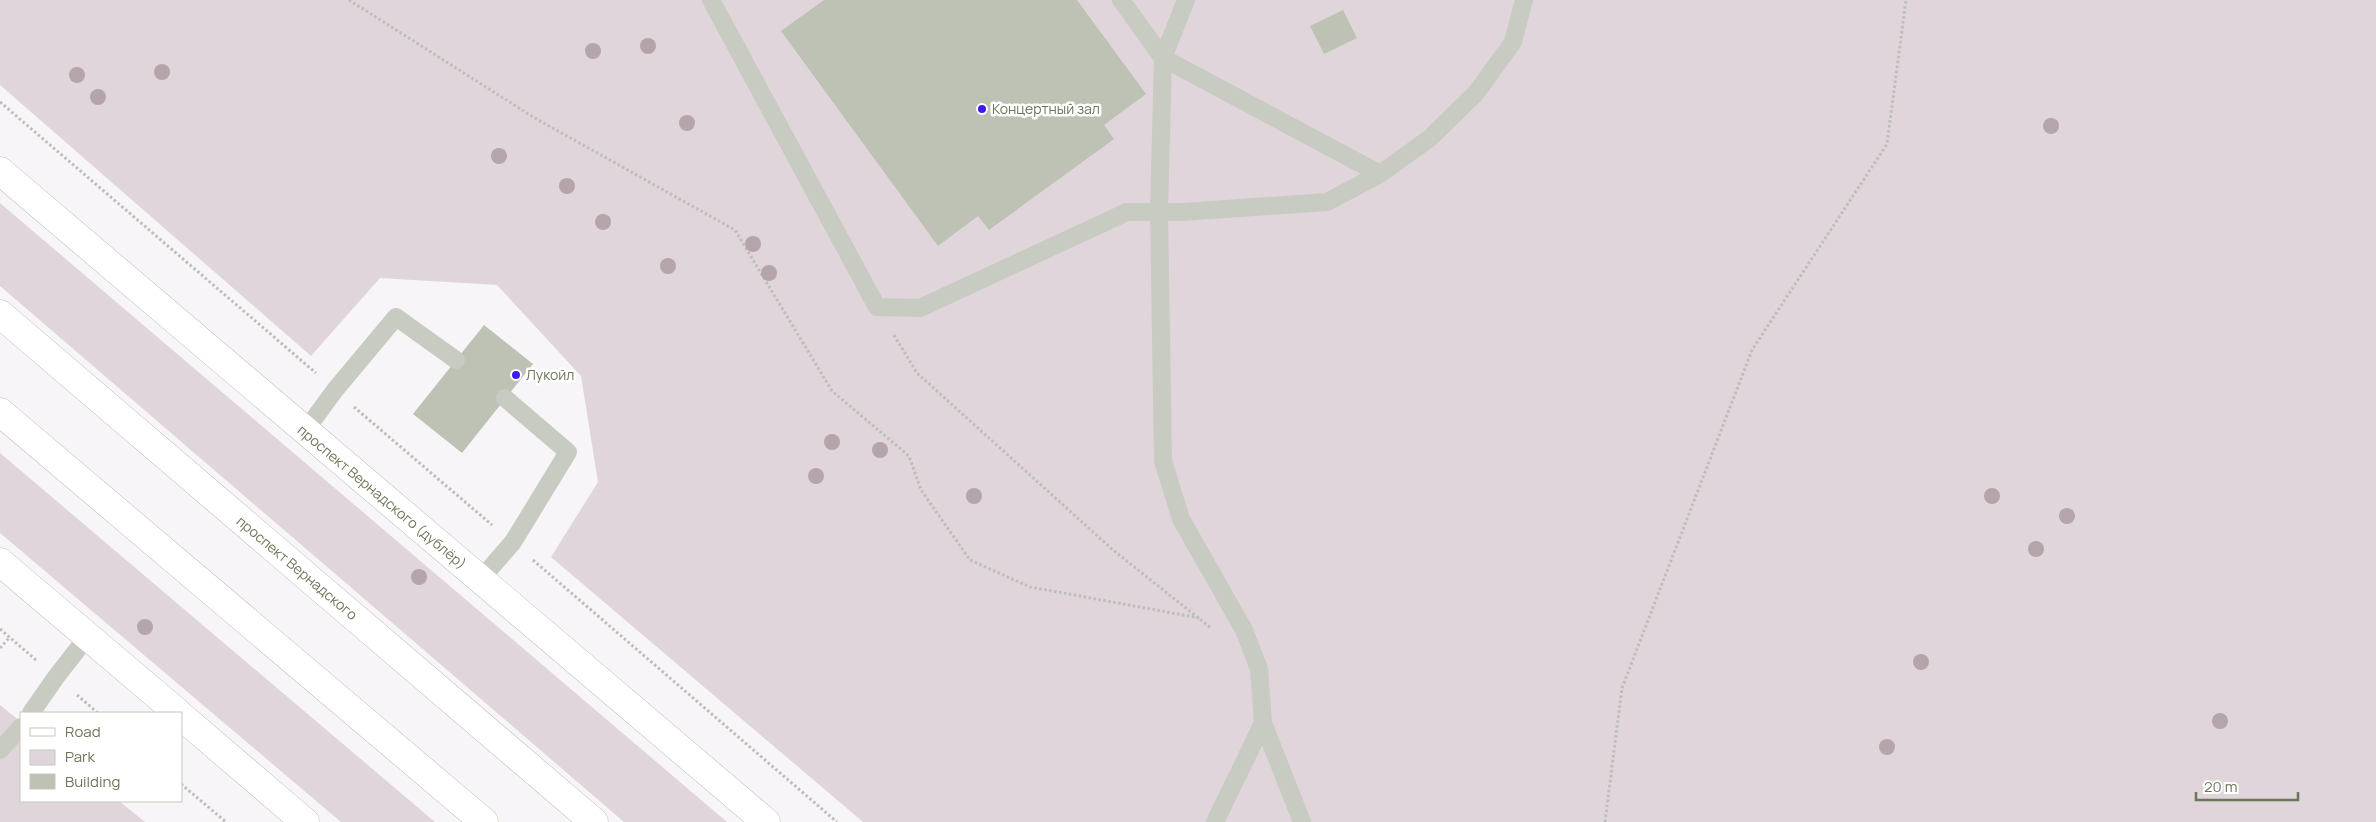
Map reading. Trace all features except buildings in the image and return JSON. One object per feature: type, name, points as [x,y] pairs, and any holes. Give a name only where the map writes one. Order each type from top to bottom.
[{"type":"main road","name":"проспект Вернадского (дублёр)","points":[[0,171],[766,822]]},
{"type":"main road","name":"проспект Вернадского","points":[[0,314],[594,822]]},
{"type":"main road","points":[[0,412],[484,822]]},
{"type":"main road","points":[[0,562],[177,712]]},
{"type":"main road","points":[[182,717],[304,822]]},
{"type":"lane","points":[[711,0],[877,307],[920,308],[1127,212],[1182,212],[1327,202],[1380,174],[1430,138],[1476,94],[1513,42],[1524,0]]},
{"type":"lane","points":[[1121,0],[1163,58],[1380,174]]},
{"type":"lane","points":[[1186,0],[1163,58],[1158,211],[1163,461],[1181,519],[1244,630],[1259,669],[1263,722],[1302,822]]},
{"type":"lane","points":[[305,431],[335,390],[396,317],[456,360]]},
{"type":"lane","points":[[480,580],[513,542],[568,452],[505,398]]},
{"type":"lane","points":[[32,712],[88,636]]},
{"type":"lane","points":[[1215,822],[1263,722]]},
{"type":"lane","points":[[0,750],[20,728]]},
{"type":"path","points":[[349,0],[533,117],[735,230],[832,391],[909,456],[921,490],[970,560],[1030,587],[1200,618]]},
{"type":"path","points":[[1605,822],[1622,688],[1752,350],[1887,144],[1906,0]]},
{"type":"path","points":[[0,102],[837,822]]},
{"type":"path","points":[[877,307],[917,373],[1113,550],[1214,631]]},
{"type":"path","points":[[0,648],[9,638]]},
{"type":"path","points":[[182,785],[226,822]]},
{"type":"green space","points":[[0,0],[2376,0],[2376,822],[863,822],[551,557],[598,482],[581,376],[497,285],[380,278],[311,356],[0,85]]},
{"type":"green space","points":[[0,203],[727,822],[624,822],[0,286]]},
{"type":"green space","points":[[0,453],[435,822],[341,822],[0,533]]},
{"type":"green space","points":[[0,705],[20,721],[20,802],[120,802],[145,822],[0,822]]},
{"type":"place","name":"Концертный зал","points":[[982,109]]},
{"type":"place","name":"Лукойл","points":[[516,375]]}]
